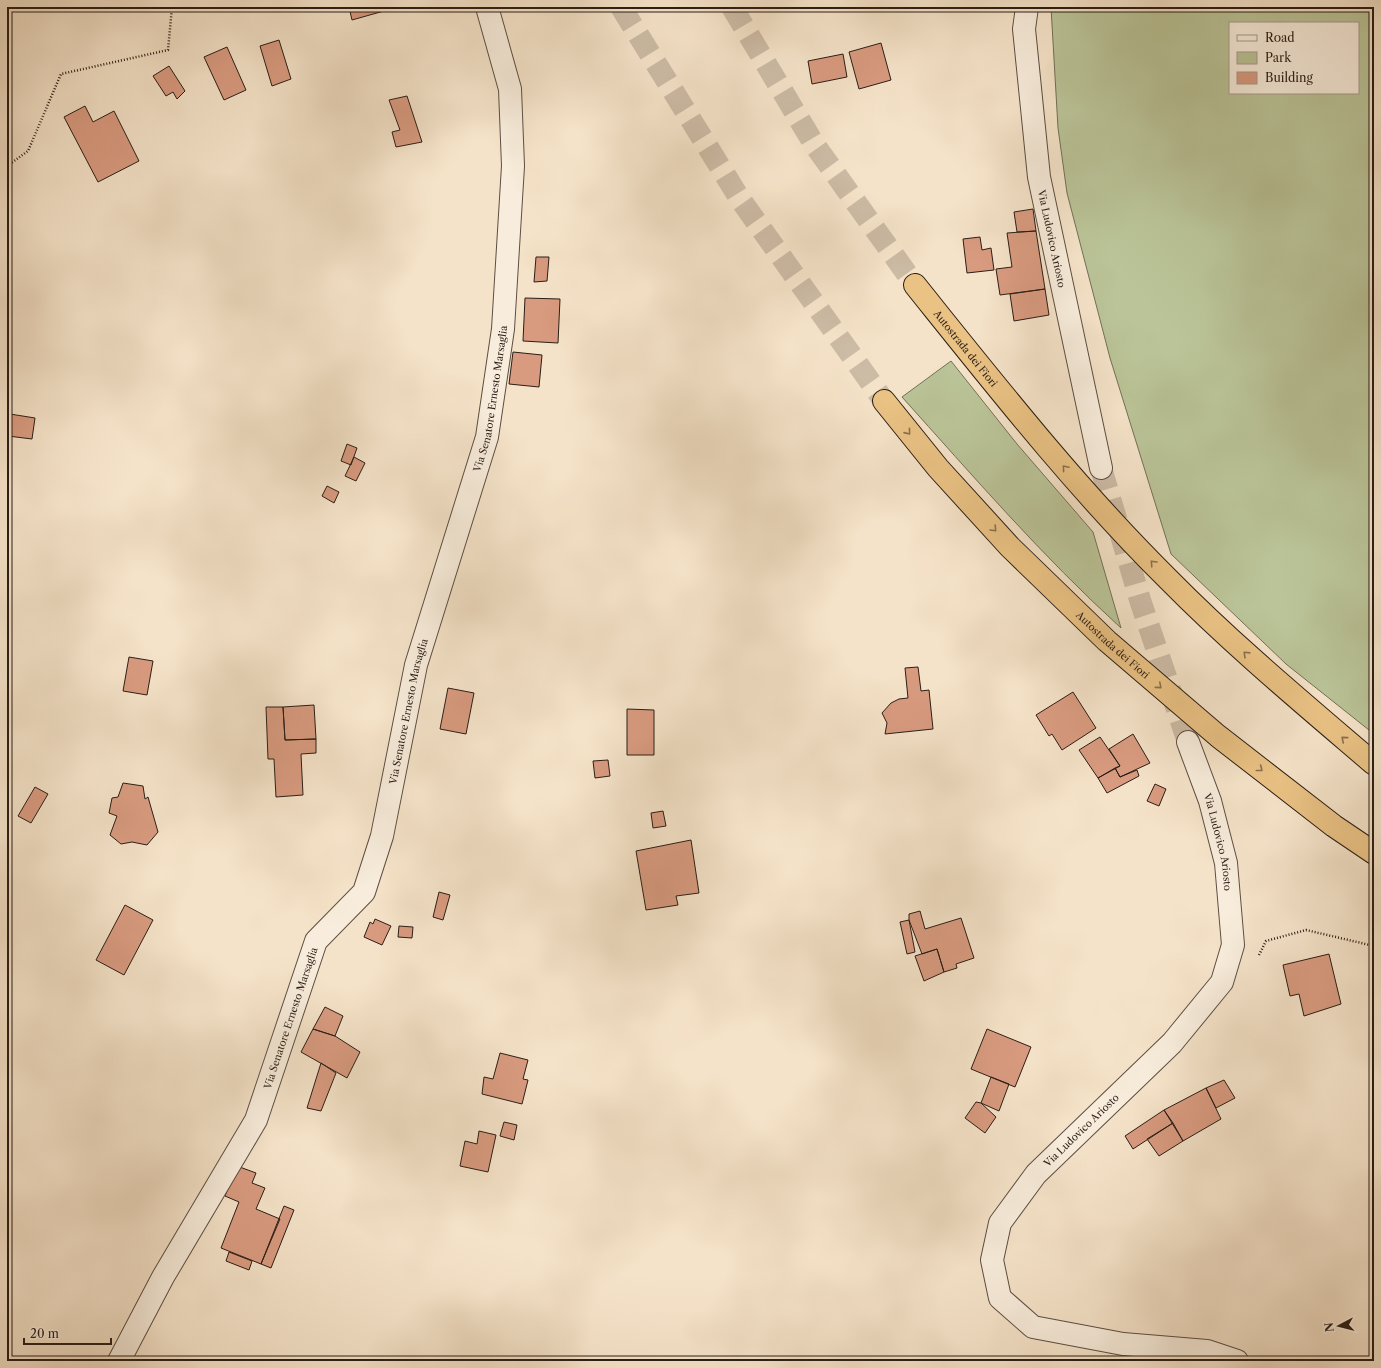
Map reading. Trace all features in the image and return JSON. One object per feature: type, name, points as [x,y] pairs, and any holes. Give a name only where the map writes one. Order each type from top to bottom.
[{"type":"highway","name":"Autostrada dei Fiori","points":[[915,285],[1067,470],[1167,579],[1264,671],[1374,764]]},
{"type":"highway","name":"Autostrada dei Fiori","points":[[884,402],[938,468],[1010,546],[1107,641],[1218,736],[1334,826],[1374,853]]},
{"type":"street","name":"Via Senatore Ernesto Marsaglia","points":[[119,1361],[163,1277],[256,1120],[316,941],[364,892],[382,836],[416,665],[487,437],[503,329],[513,166],[510,89],[487,7]]},
{"type":"street","name":"Via Ludovico Ariosto","points":[[1027,7],[1024,29],[1040,177],[1101,468]]},
{"type":"street","name":"Via Ludovico Ariosto","points":[[1188,742],[1210,801],[1226,863],[1232,945],[1222,982],[1172,1043],[1036,1174],[1000,1223],[992,1260],[1000,1298],[1033,1327],[1123,1344],[1207,1351],[1237,1361]]},
{"type":"path","points":[[7,166],[28,151],[62,74],[168,50],[172,7]]},
{"type":"path","points":[[1256,962],[1266,941],[1306,930],[1374,946]]},
{"type":"green space","points":[[1051,7],[1374,7],[1374,734],[1286,664],[1171,554],[1110,358],[1067,193],[1058,128]]},
{"type":"green space","points":[[951,361],[1017,444],[1093,532],[1121,628],[1063,573],[902,397]]},
{"type":"building","points":[[349,7],[390,7],[391,9],[352,20]]},
{"type":"building","points":[[279,40],[291,79],[272,86],[260,46]]},
{"type":"building","points":[[881,43],[891,80],[859,89],[849,52]]},
{"type":"building","points":[[227,47],[246,90],[224,100],[204,57]]},
{"type":"building","points":[[843,54],[847,77],[812,84],[808,61]]},
{"type":"building","points":[[169,66],[185,91],[177,99],[173,92],[166,96],[153,76]]},
{"type":"building","points":[[407,96],[422,142],[396,147],[392,132],[400,130],[389,100]]},
{"type":"building","points":[[85,106],[93,122],[114,111],[139,161],[98,182],[64,117]]},
{"type":"building","points":[[1033,209],[1036,231],[1017,232],[1014,212]]},
{"type":"building","points":[[1036,231],[1045,289],[1000,295],[996,269],[1012,267],[1007,233]]},
{"type":"building","points":[[980,237],[982,250],[991,248],[994,270],[967,273],[963,239]]},
{"type":"building","points":[[536,257],[549,257],[547,281],[534,282]]},
{"type":"building","points":[[1045,289],[1049,315],[1014,321],[1010,294]]},
{"type":"building","points":[[525,298],[560,299],[558,343],[523,341]]},
{"type":"building","points":[[513,352],[542,355],[539,387],[509,384]]},
{"type":"building","points":[[10,414],[35,418],[32,439],[8,436]]},
{"type":"building","points":[[347,444],[357,448],[351,465],[341,461]]},
{"type":"building","points":[[354,457],[365,463],[356,481],[345,476]]},
{"type":"building","points":[[327,486],[339,492],[334,503],[322,496]]},
{"type":"building","points":[[129,657],[153,661],[147,695],[123,691]]},
{"type":"building","points":[[918,667],[921,691],[929,690],[933,729],[885,734],[887,723],[882,713],[891,703],[899,699],[908,698],[905,668]]},
{"type":"building","points":[[448,688],[474,693],[466,734],[440,729]]},
{"type":"building","points":[[1073,692],[1096,728],[1062,750],[1052,734],[1049,736],[1036,715]]},
{"type":"building","points":[[314,705],[316,739],[285,740],[283,707]]},
{"type":"building","points":[[266,707],[283,707],[285,740],[316,739],[316,753],[301,754],[303,795],[276,797],[274,759],[268,759]]},
{"type":"building","points":[[627,709],[654,710],[654,755],[627,755]]},
{"type":"building","points":[[1133,734],[1150,763],[1120,777],[1115,768],[1120,766],[1109,749]]},
{"type":"building","points":[[1100,737],[1120,766],[1098,778],[1079,750]]},
{"type":"building","points":[[608,760],[610,776],[595,778],[593,761]]},
{"type":"building","points":[[1115,768],[1120,777],[1137,770],[1139,776],[1107,793],[1098,778]]},
{"type":"building","points":[[123,783],[143,786],[145,799],[148,797],[158,832],[147,845],[132,842],[121,844],[110,835],[117,816],[109,813],[112,798],[118,797]]},
{"type":"building","points":[[1155,784],[1166,789],[1159,806],[1147,801]]},
{"type":"building","points":[[35,787],[48,794],[31,823],[18,816]]},
{"type":"building","points":[[663,811],[666,826],[653,828],[651,813]]},
{"type":"building","points":[[691,840],[699,893],[676,896],[678,905],[646,910],[636,851]]},
{"type":"building","points":[[439,892],[450,895],[443,920],[433,917]]},
{"type":"building","points":[[125,905],[153,920],[124,975],[96,960]]},
{"type":"building","points":[[920,911],[925,929],[961,918],[974,958],[956,964],[957,968],[944,972],[937,949],[922,954],[909,920],[909,914]]},
{"type":"building","points":[[375,919],[391,926],[382,945],[364,937],[370,922],[373,924]]},
{"type":"building","points":[[909,920],[915,952],[907,954],[900,922]]},
{"type":"building","points":[[399,926],[413,927],[412,938],[398,937]]},
{"type":"building","points":[[937,949],[944,972],[924,981],[915,956]]},
{"type":"building","points":[[1329,954],[1341,1004],[1304,1016],[1299,994],[1290,996],[1283,965]]},
{"type":"building","points":[[325,1007],[343,1016],[335,1036],[313,1029]]},
{"type":"building","points":[[313,1029],[335,1036],[360,1052],[347,1078],[301,1052]]},
{"type":"building","points":[[987,1029],[1031,1047],[1015,1087],[971,1069]]},
{"type":"building","points":[[500,1053],[528,1060],[523,1079],[528,1080],[522,1104],[482,1094],[484,1077],[493,1079]]},
{"type":"building","points":[[321,1063],[336,1073],[321,1111],[307,1108]]},
{"type":"building","points":[[991,1077],[1009,1084],[999,1111],[981,1103]]},
{"type":"building","points":[[1224,1080],[1235,1098],[1216,1108],[1206,1088]]},
{"type":"building","points":[[1206,1088],[1221,1119],[1183,1141],[1164,1110]]},
{"type":"building","points":[[976,1102],[981,1103],[996,1117],[985,1133],[965,1118]]},
{"type":"building","points":[[1164,1110],[1173,1123],[1133,1149],[1125,1136]]},
{"type":"building","points":[[504,1122],[517,1125],[514,1140],[500,1136]]},
{"type":"building","points":[[1173,1123],[1183,1141],[1159,1156],[1147,1139]]},
{"type":"building","points":[[479,1131],[496,1135],[488,1172],[460,1166],[465,1141],[477,1144]]},
{"type":"building","points":[[237,1166],[256,1173],[252,1183],[265,1188],[256,1209],[280,1219],[261,1264],[221,1248],[239,1202],[225,1196]]},
{"type":"building","points":[[284,1206],[294,1210],[271,1268],[261,1264]]},
{"type":"building","points":[[229,1252],[252,1261],[249,1270],[226,1261]]},
{"type":"tunnel","points":[[621,7],[740,199],[884,401]]},
{"type":"tunnel","points":[[732,7],[814,144],[915,285]]},
{"type":"tunnel","points":[[1101,468],[1141,603],[1188,742]]}]
